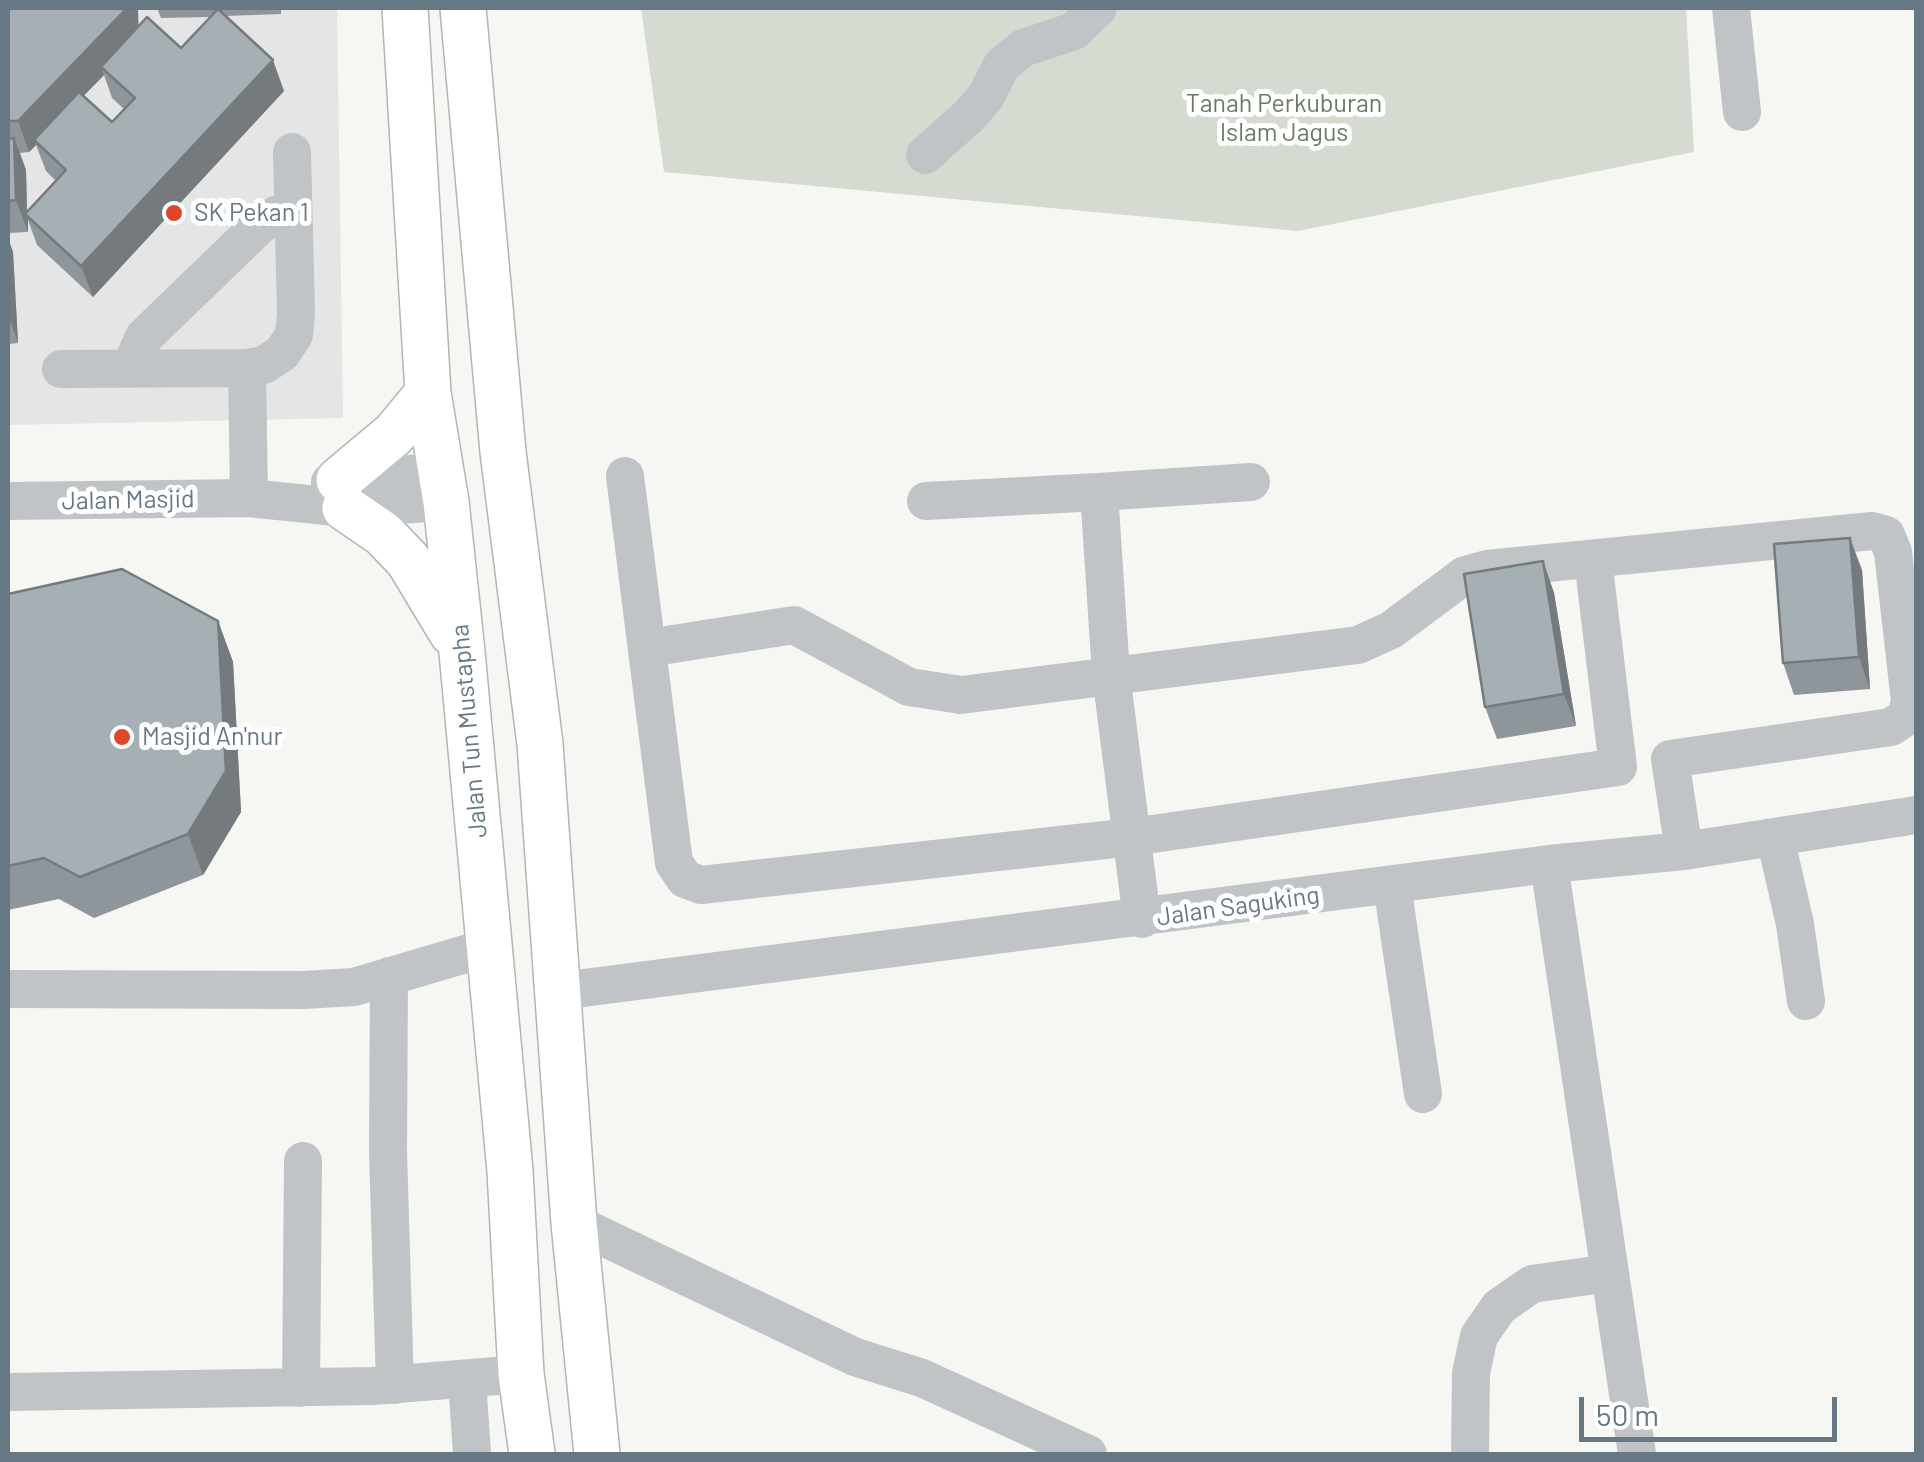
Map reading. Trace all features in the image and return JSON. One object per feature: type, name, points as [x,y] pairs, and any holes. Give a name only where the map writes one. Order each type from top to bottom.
[{"type":"main road","name":"Jalan Tun Mustapha","points":[[405,8],[428,393],[447,485],[510,1171],[521,1374],[532,1454]]},
{"type":"main road","points":[[462,8],[498,407],[540,744],[574,1224],[598,1454]]},
{"type":"main road","points":[[428,393],[342,494],[408,560],[427,586],[462,652]]},
{"type":"main road","points":[[498,407],[447,485],[513,542]]},
{"type":"street","points":[[925,155],[970,116],[1002,65],[1023,48],[1074,30],[1098,8]]},
{"type":"street","points":[[1731,8],[1742,112]]},
{"type":"street","points":[[61,370],[248,368],[264,365],[282,353],[294,335],[292,152]]},
{"type":"street","points":[[130,368],[144,337],[260,225],[293,211]]},
{"type":"street","points":[[248,368],[249,498]]},
{"type":"street","points":[[624,476],[674,863],[685,879],[701,885],[1132,838],[1891,727],[1906,718],[1910,701],[1894,552],[1886,535],[1872,530],[1488,569],[1465,575],[1391,630],[1358,645],[961,695],[909,687],[794,625],[648,648]]},
{"type":"street","points":[[926,501],[1250,482]]},
{"type":"street","name":"Jalan Masjid","points":[[8,502],[249,498],[447,485]]},
{"type":"street","points":[[1099,492],[1112,674],[1142,918]]},
{"type":"street","points":[[1593,560],[1618,766]]},
{"type":"street","points":[[1670,759],[1684,850]]},
{"type":"street","name":"Jalan Saguking","points":[[560,991],[1684,850],[1916,816]]},
{"type":"street","points":[[1775,837],[1806,1001]]},
{"type":"street","points":[[1549,864],[1637,1454]]},
{"type":"street","points":[[1392,886],[1423,1094]]},
{"type":"street","points":[[8,989],[354,987],[489,947]]},
{"type":"street","points":[[390,976],[388,1151],[395,1385]]},
{"type":"street","points":[[302,1161],[302,1388]]},
{"type":"street","points":[[574,1224],[855,1357],[922,1378],[987,1405],[1088,1454]]},
{"type":"street","points":[[1470,1454],[1471,1372],[1479,1336],[1499,1307],[1532,1284],[1610,1273]]},
{"type":"street","points":[[8,1392],[395,1385],[521,1374]]},
{"type":"street","points":[[467,1380],[472,1454]]},
{"type":"shaded area","name":"SK Pekan 1","points":[[8,8],[337,8],[343,418],[8,425]]},
{"type":"green space","name":"Tanah Perkuburan Islam Jagus","points":[[641,8],[1686,8],[1694,152],[1298,231],[664,172]]},
{"type":"building","points":[[8,8],[127,8],[18,121],[8,121]]},
{"type":"building","points":[[218,9],[273,60],[81,266],[25,214],[66,170],[34,140],[79,92],[112,122],[135,98],[101,67],[147,17],[181,48]]},
{"type":"building","points":[[14,138],[16,200],[8,201],[8,139]]},
{"type":"building","points":[[1850,538],[1859,657],[1783,663],[1774,544]]},
{"type":"building","points":[[1543,561],[1564,694],[1485,707],[1464,574]]},
{"type":"building","name":"Masjid An'nur","points":[[122,569],[218,621],[226,771],[188,834],[80,877],[44,858],[8,866],[8,594]]},
{"type":"place","name":"SK Pekan 1","points":[[174,213]]},
{"type":"place","name":"Masjid An'nur","points":[[122,737]]}]
